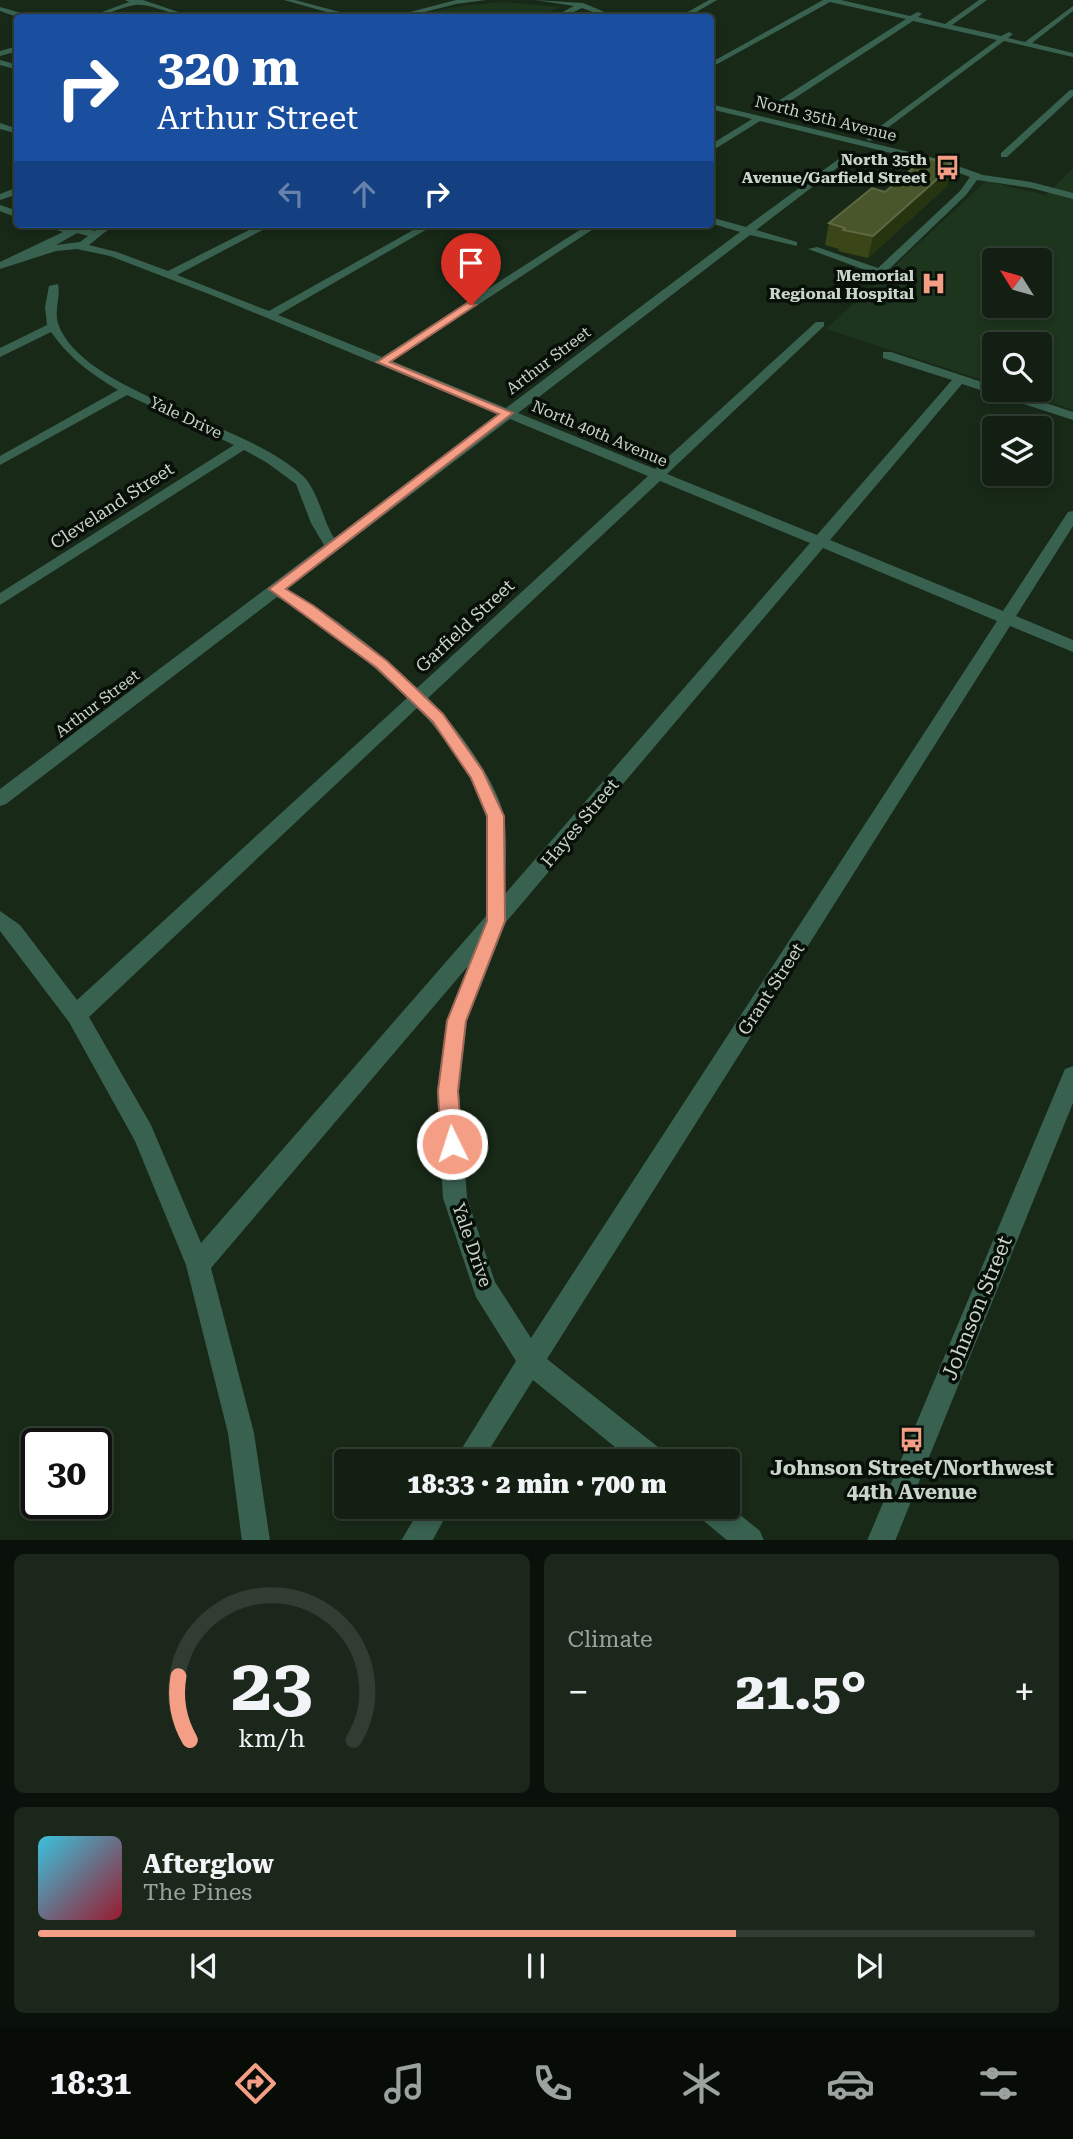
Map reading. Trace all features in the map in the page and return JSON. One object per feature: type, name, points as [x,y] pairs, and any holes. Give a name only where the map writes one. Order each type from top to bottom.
[{"type":"street","points":[[102,14],[139,2],[164,0]]},
{"type":"street","points":[[287,0],[343,14]]},
{"type":"street","points":[[446,0],[456,2]]},
{"type":"street","points":[[406,14],[456,2],[483,0]]},
{"type":"street","points":[[538,0],[581,5],[605,14]]},
{"type":"street","points":[[562,14],[593,0]]},
{"type":"street","points":[[688,14],[714,0]]},
{"type":"street","points":[[714,64],[830,0],[878,4]]},
{"type":"street","points":[[858,0],[1073,55]]},
{"type":"street","points":[[949,24],[984,0]]},
{"type":"street","points":[[117,14],[139,2],[180,14]]},
{"type":"street","points":[[1030,42],[1073,8]]},
{"type":"street","points":[[775,107],[915,16]]},
{"type":"street","points":[[870,138],[1005,36]]},
{"type":"street","points":[[1030,42],[1073,49]]},
{"type":"street","points":[[1004,155],[1073,92]]},
{"type":"street","name":"North 35th Avenue","points":[[714,107],[1073,196]]},
{"type":"street","points":[[714,146],[758,118]]},
{"type":"street","name":"Arthur Street","points":[[0,799],[851,152]]},
{"type":"street","points":[[813,249],[880,272],[983,175]]},
{"type":"street","points":[[714,221],[793,244]]},
{"type":"street","points":[[42,228],[59,241],[79,246],[105,228]]},
{"type":"street","points":[[66,228],[77,230]]},
{"type":"street","points":[[0,266],[85,228]]},
{"type":"street","points":[[169,275],[261,228]]},
{"type":"street","points":[[270,315],[424,228]]},
{"type":"street","points":[[382,362],[590,228]]},
{"type":"street","name":"North 40th Avenue","points":[[77,230],[94,237],[113,254]]},
{"type":"street","name":"North 40th Avenue","points":[[79,246],[113,254],[270,315],[1073,646]]},
{"type":"street","points":[[0,353],[53,327],[51,298],[54,286]]},
{"type":"street","name":"Garfield Street","points":[[76,1016],[820,324]]},
{"type":"street","name":"Yale Drive","points":[[53,327],[68,348],[88,367],[127,390],[272,458],[299,479],[310,497],[316,520],[332,547]]},
{"type":"street","points":[[887,355],[982,386]]},
{"type":"street","name":"Hayes Street","points":[[198,1265],[960,379]]},
{"type":"street","points":[[0,461],[127,390]]},
{"type":"street","points":[[1030,402],[1073,416]]},
{"type":"street","name":"Cleveland Street","points":[[0,600],[244,444]]},
{"type":"street","name":"Grant Street","points":[[475,1449],[1073,515]]},
{"type":"street","name":"Yale Drive","points":[[276,589],[310,609],[382,664],[438,718],[478,776],[495,816],[496,921],[457,1021],[448,1091],[456,1198],[485,1288],[531,1362],[638,1449]]},
{"type":"street","points":[[0,919],[13,931],[76,1016],[143,1133],[198,1265],[241,1433],[256,1540]]},
{"type":"street","name":"Johnson Street","points":[[881,1540],[1073,1076]]},
{"type":"street","points":[[416,1540],[429,1519]]},
{"type":"street","points":[[723,1519],[749,1540]]},
{"type":"shaded area","points":[[503,2],[561,7],[544,14],[421,14]]},
{"type":"shaded area","name":"Memorial Regional Hospital","points":[[1073,168],[1073,410],[1049,402],[1052,402],[1052,332],[982,332],[982,380],[826,329],[986,181],[1046,195]]},
{"type":"building","points":[[925,158],[953,165],[873,236],[843,230],[845,228],[829,223],[872,188],[885,192]]},
{"type":"place","name":"North 35th Avenue/Garfield Street","points":[[947,168]]},
{"type":"place","name":"Memorial Regional Hospital","points":[[934,284]]},
{"type":"place","name":"Johnson Street/Northwest 44th Avenue","points":[[912,1439]]},
{"type":"route","points":[[452,1144],[448,1091],[457,1021],[496,921],[495,816],[478,776],[438,718],[382,664],[310,609],[276,589],[507,413],[382,362],[471,305]]}]
